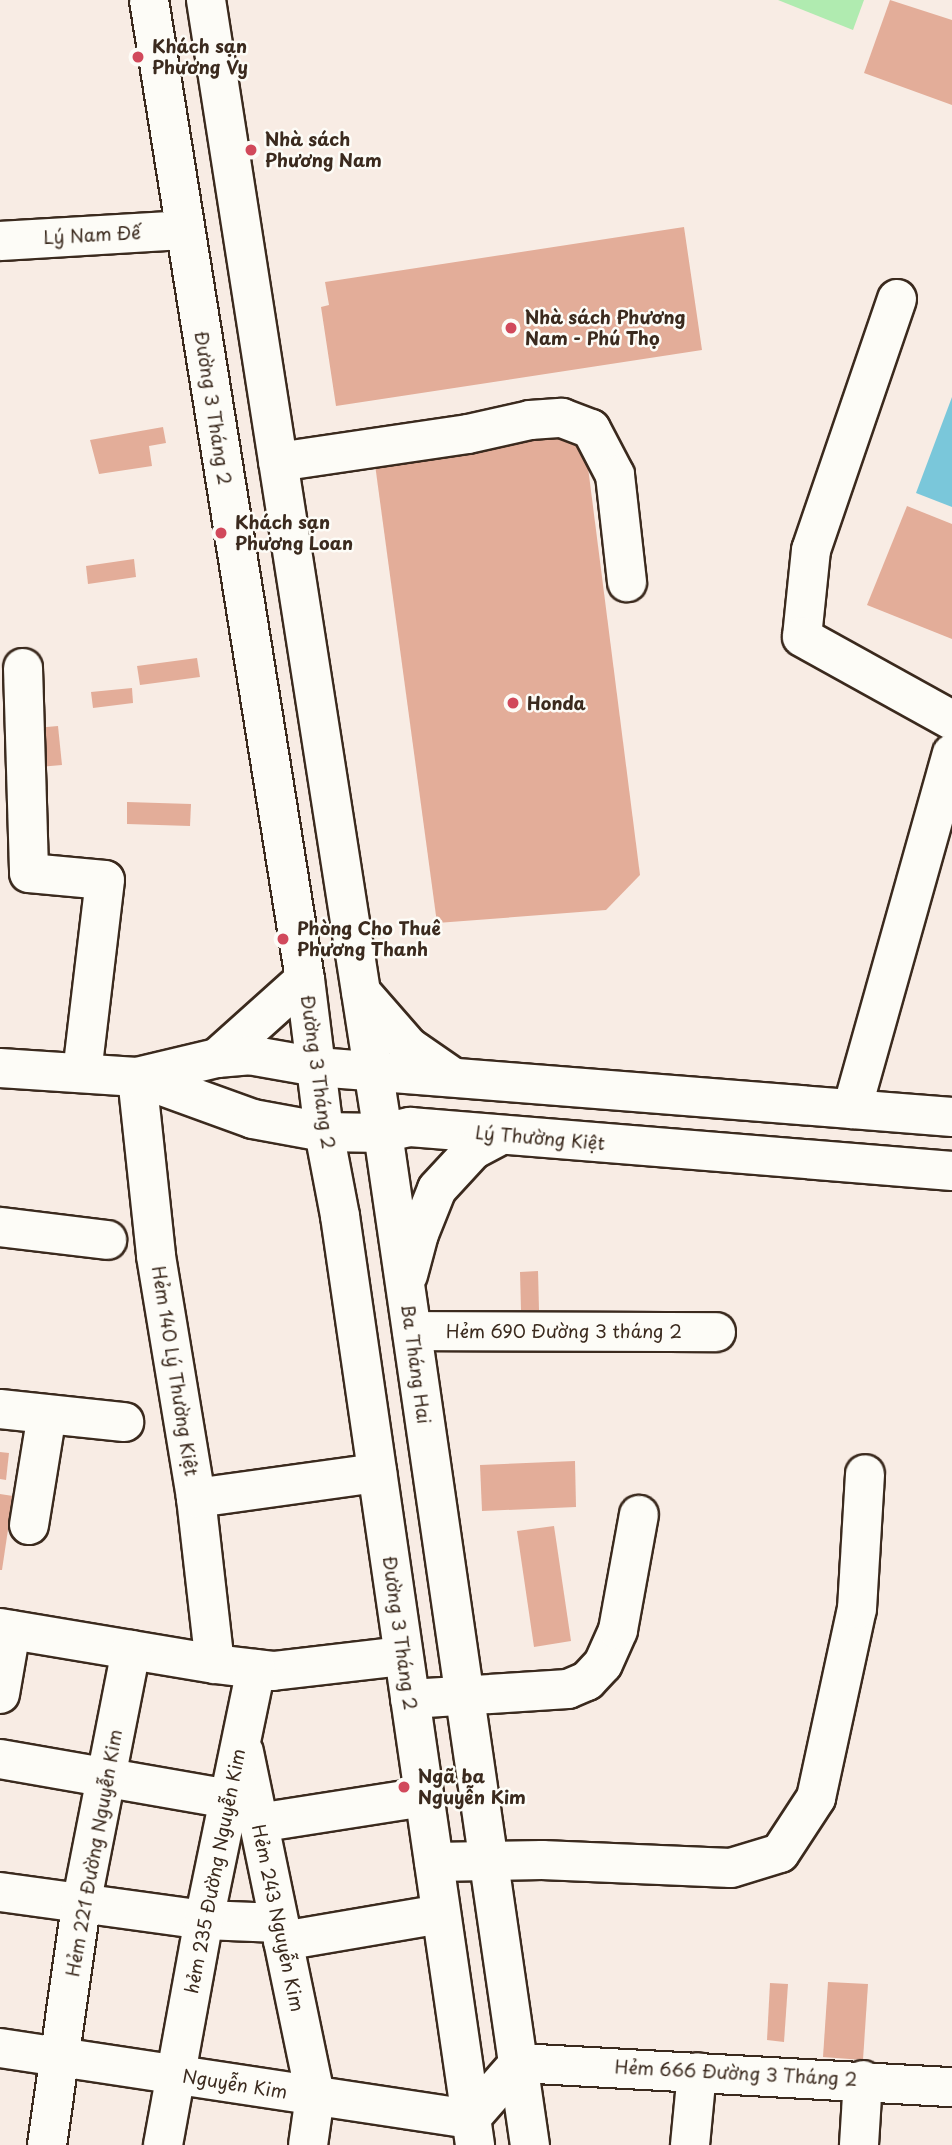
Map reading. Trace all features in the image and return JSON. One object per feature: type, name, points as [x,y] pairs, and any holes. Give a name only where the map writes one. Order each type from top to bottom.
[{"type":"main road","name":"Đường 3 Tháng 2","points":[[149,0],[305,979],[324,1132],[340,1216],[472,2132]]},
{"type":"main road","points":[[206,0],[405,1287]]},
{"type":"main road","name":"Lý Nam Đế","points":[[0,241],[185,230]]},
{"type":"main road","points":[[897,299],[811,550],[802,637],[952,720]]},
{"type":"main road","points":[[278,462],[468,434],[530,420],[562,418],[590,429],[615,475],[627,582]]},
{"type":"main road","points":[[23,668],[29,873],[105,880],[82,1072]]},
{"type":"main road","points":[[852,1109],[952,754]]},
{"type":"main road","points":[[217,1058],[305,979]]},
{"type":"main road","points":[[361,992],[409,1047],[452,1077]]},
{"type":"main road","name":"Lý Thường Kiệt","points":[[137,1077],[217,1058],[250,1055],[317,1067],[952,1117]]},
{"type":"main road","name":"Lý Thường Kiệt","points":[[0,1068],[137,1077],[253,1119],[324,1132],[383,1133],[410,1127],[952,1171]]},
{"type":"main road","name":"Hẻm 140 Lý Thường Kiệt","points":[[137,1077],[167,1333],[196,1498],[215,1664]]},
{"type":"main road","points":[[405,1287],[419,1234],[437,1189],[472,1150],[500,1135]]},
{"type":"main road","points":[[0,1227],[107,1240]]},
{"type":"main road","name":"Ba Tháng Hai","points":[[405,1287],[465,1696]]},
{"type":"main road","name":"Hẻm 690 Đường 3 tháng 2","points":[[412,1331],[716,1332]]},
{"type":"main road","points":[[0,1409],[124,1422]]},
{"type":"main road","points":[[30,1525],[47,1414]]},
{"type":"main road","points":[[196,1498],[377,1473]]},
{"type":"main road","points":[[434,1862],[489,1860],[731,1868],[780,1853],[817,1798],[857,1609],[865,1474]]},
{"type":"main road","points":[[410,1699],[568,1689],[586,1681],[603,1664],[618,1630],[639,1515]]},
{"type":"main road","points":[[0,1695],[5,1629],[273,1671],[403,1656]]},
{"type":"main road","name":"Hẻm 221 Đường Nguyễn Kim","points":[[47,2145],[81,1905],[131,1650]]},
{"type":"main road","name":"hẻm 235 Đường Nguyễn Kim","points":[[163,2145],[204,1920],[247,1808],[241,1739],[256,1669]]},
{"type":"main road","points":[[465,1696],[530,2145]]},
{"type":"main road","points":[[0,1759],[108,1776],[247,1808],[424,1797]]},
{"type":"main road","name":"Hẻm 243 Nguyễn Kim","points":[[247,1808],[281,1932],[315,2096],[308,2145]]},
{"type":"main road","points":[[0,1892],[281,1932],[441,1914]]},
{"type":"main road","name":"Nguyễn Kim","points":[[0,2048],[315,2096],[472,2132]]},
{"type":"main road","points":[[472,2132],[519,2063]]},
{"type":"main road","name":"Hẻm 666 Đường 3 Tháng 2","points":[[519,2063],[952,2087]]},
{"type":"main road","points":[[690,2145],[697,2071]]},
{"type":"main road","points":[[859,2145],[863,2080]]},
{"type":"green space","points":[[778,0],[864,0],[853,30]]},
{"type":"water","points":[[952,397],[952,507],[916,493]]},
{"type":"building","points":[[890,0],[952,20],[952,105],[864,73]]},
{"type":"building","name":"Nhà sách Phương Nam - Phú Thọ","points":[[684,227],[702,350],[336,406],[321,307],[329,305],[325,282]]},
{"type":"building","points":[[163,427],[166,443],[149,446],[152,466],[99,474],[90,440]]},
{"type":"building","name":"Honda","points":[[560,427],[584,436],[640,875],[606,910],[437,923],[374,457]]},
{"type":"building","points":[[907,506],[952,524],[952,639],[867,605]]},
{"type":"building","points":[[134,559],[136,577],[88,584],[86,566]]},
{"type":"building","points":[[197,658],[200,677],[140,685],[137,666]]},
{"type":"building","points":[[132,688],[133,703],[93,708],[91,692]]},
{"type":"building","points":[[58,726],[62,765],[27,768],[24,729]]},
{"type":"building","points":[[127,802],[191,804],[190,826],[127,824]]},
{"type":"building","points":[[538,1271],[539,1310],[521,1310],[520,1272]]},
{"type":"building","points":[[0,1452],[9,1453],[6,1480],[0,1479]]},
{"type":"building","points":[[575,1461],[576,1507],[482,1511],[480,1465]]},
{"type":"building","points":[[0,1494],[13,1496],[2,1570],[0,1570]]},
{"type":"building","points":[[554,1526],[571,1641],[534,1647],[517,1531]]},
{"type":"building","points":[[828,1982],[868,1984],[863,2060],[823,2057]]},
{"type":"building","points":[[770,1983],[788,1984],[784,2042],[767,2040]]},
{"type":"place","name":"Khách sạn Phương Vy","points":[[138,57]]},
{"type":"place","name":"Nhà sách Phương Nam","points":[[251,150]]},
{"type":"place","name":"Nhà sách Phương Nam - Phú Thọ","points":[[511,328]]},
{"type":"place","name":"Khách sạn Phương Loan","points":[[221,533]]},
{"type":"place","name":"Honda","points":[[513,703]]},
{"type":"place","name":"Phòng Cho Thuê Phương Thanh","points":[[283,939]]},
{"type":"place","name":"Ngã ba Nguyễn Kim","points":[[404,1787]]}]
